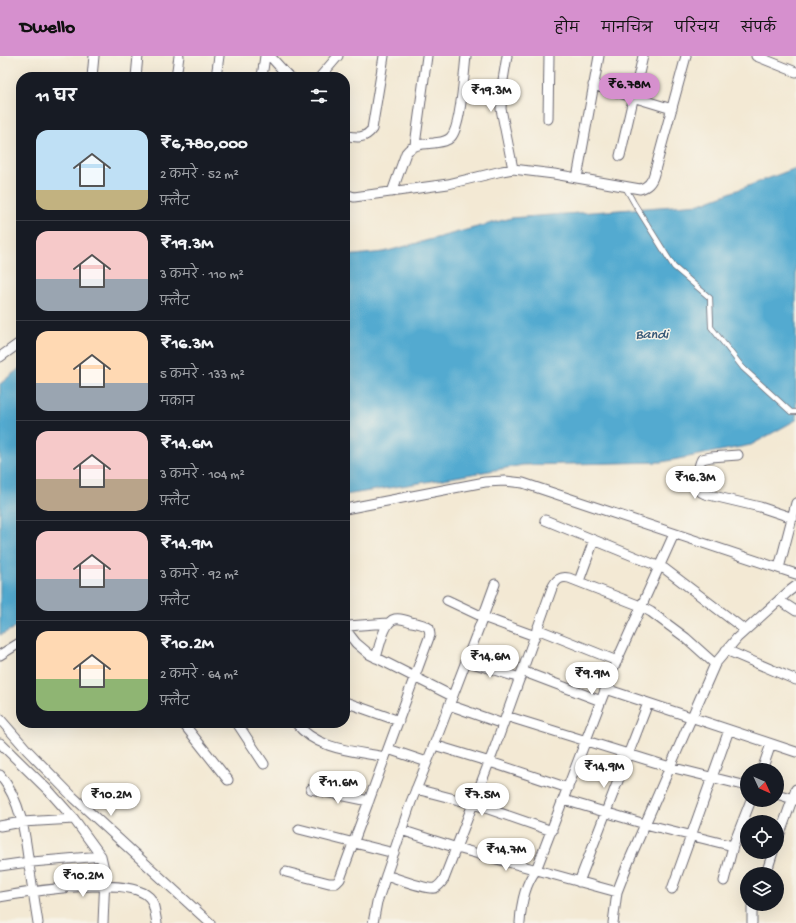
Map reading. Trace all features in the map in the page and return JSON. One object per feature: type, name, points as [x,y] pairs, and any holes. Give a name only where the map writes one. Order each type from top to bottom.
[{"type":"street","points":[[92,72],[94,56]]},
{"type":"street","points":[[136,72],[138,56]]},
{"type":"street","points":[[177,72],[179,56]]},
{"type":"street","points":[[217,72],[219,56]]},
{"type":"street","points":[[263,72],[265,56]]},
{"type":"street","points":[[270,56],[284,72]]},
{"type":"street","points":[[324,72],[338,56]]},
{"type":"street","points":[[350,136],[359,138],[363,137],[372,128],[384,56]]},
{"type":"street","points":[[415,145],[427,56]]},
{"type":"street","points":[[392,192],[406,153],[409,149],[415,145],[444,141],[452,136],[462,99],[466,56]]},
{"type":"street","points":[[508,56],[502,86],[502,109],[513,170]]},
{"type":"street","points":[[548,119],[549,56]]},
{"type":"street","points":[[577,178],[599,56]]},
{"type":"street","points":[[620,156],[643,56]]},
{"type":"street","points":[[350,196],[354,197],[452,183],[502,171],[513,170],[554,174],[640,189],[644,188],[653,180],[686,56]]},
{"type":"street","points":[[756,56],[796,72]]},
{"type":"street","points":[[593,85],[672,109]]},
{"type":"street","points":[[0,357],[16,346]]},
{"type":"street","points":[[738,456],[711,457],[702,459],[699,464],[696,486],[698,490],[705,494],[760,507],[793,518]]},
{"type":"street","points":[[350,508],[485,482],[516,482],[530,484],[674,534],[796,574]]},
{"type":"street","points":[[779,568],[796,503]]},
{"type":"street","points":[[545,520],[660,567],[672,574],[745,630]]},
{"type":"street","points":[[520,923],[521,906],[531,876],[536,870],[564,800],[617,661],[674,534]]},
{"type":"street","points":[[579,581],[594,540]]},
{"type":"street","points":[[386,875],[425,887],[436,887],[444,879],[490,762],[552,588],[557,580],[565,577],[579,581],[641,606],[686,638],[714,664]]},
{"type":"street","points":[[373,923],[375,909],[401,830],[495,584]]},
{"type":"street","points":[[613,923],[617,892],[714,664],[745,630],[796,586]]},
{"type":"street","points":[[447,600],[483,617],[536,632],[617,661]]},
{"type":"street","points":[[779,600],[796,611]]},
{"type":"street","points":[[286,872],[329,884],[336,883],[342,874],[430,635],[429,628],[396,619],[388,623],[350,626]]},
{"type":"street","points":[[376,658],[388,623]]},
{"type":"street","points":[[350,635],[360,648],[376,658],[452,696]]},
{"type":"street","points":[[0,655],[16,645]]},
{"type":"street","points":[[726,650],[796,680]]},
{"type":"street","points":[[466,661],[521,675],[602,701]]},
{"type":"street","points":[[606,689],[796,752]]},
{"type":"street","points":[[579,882],[607,813],[648,703]]},
{"type":"street","points":[[350,704],[399,721]]},
{"type":"street","points":[[449,705],[586,741],[670,766],[740,784]]},
{"type":"street","points":[[0,719],[72,796],[210,923]]},
{"type":"street","points":[[187,728],[228,780]]},
{"type":"street","points":[[240,728],[264,764]]},
{"type":"street","points":[[300,728],[306,735],[329,746],[387,753],[427,762]]},
{"type":"street","points":[[672,889],[729,730]]},
{"type":"street","points":[[0,743],[50,792],[74,819],[101,856],[104,869],[103,923]]},
{"type":"street","points":[[764,763],[771,744]]},
{"type":"street","points":[[434,745],[568,788]]},
{"type":"street","points":[[0,775],[10,789],[22,822],[38,923]]},
{"type":"street","points":[[311,789],[369,801]]},
{"type":"street","points":[[416,789],[474,804],[552,830]]},
{"type":"street","points":[[784,795],[795,796],[784,824]]},
{"type":"street","points":[[564,800],[645,824],[733,846]]},
{"type":"street","points":[[724,882],[733,846],[748,807]]},
{"type":"street","points":[[0,826],[22,822],[74,819]]},
{"type":"street","points":[[299,829],[394,853]]},
{"type":"street","points":[[401,830],[457,848],[617,892]]},
{"type":"street","points":[[0,866],[101,856]]},
{"type":"street","points":[[0,898],[33,892],[104,886],[133,889],[143,893],[151,901],[157,923]]},
{"type":"street","points":[[752,911],[752,923]]},
{"type":"lane","points":[[625,186],[674,267],[710,298],[711,327],[743,368],[791,412],[796,412]]},
{"type":"water","name":"Bandi","points":[[796,168],[796,420],[751,445],[662,462],[523,465],[350,494],[350,255],[384,252],[511,218],[700,204]]},
{"type":"water","points":[[16,371],[16,627],[0,635],[0,384]]}]
